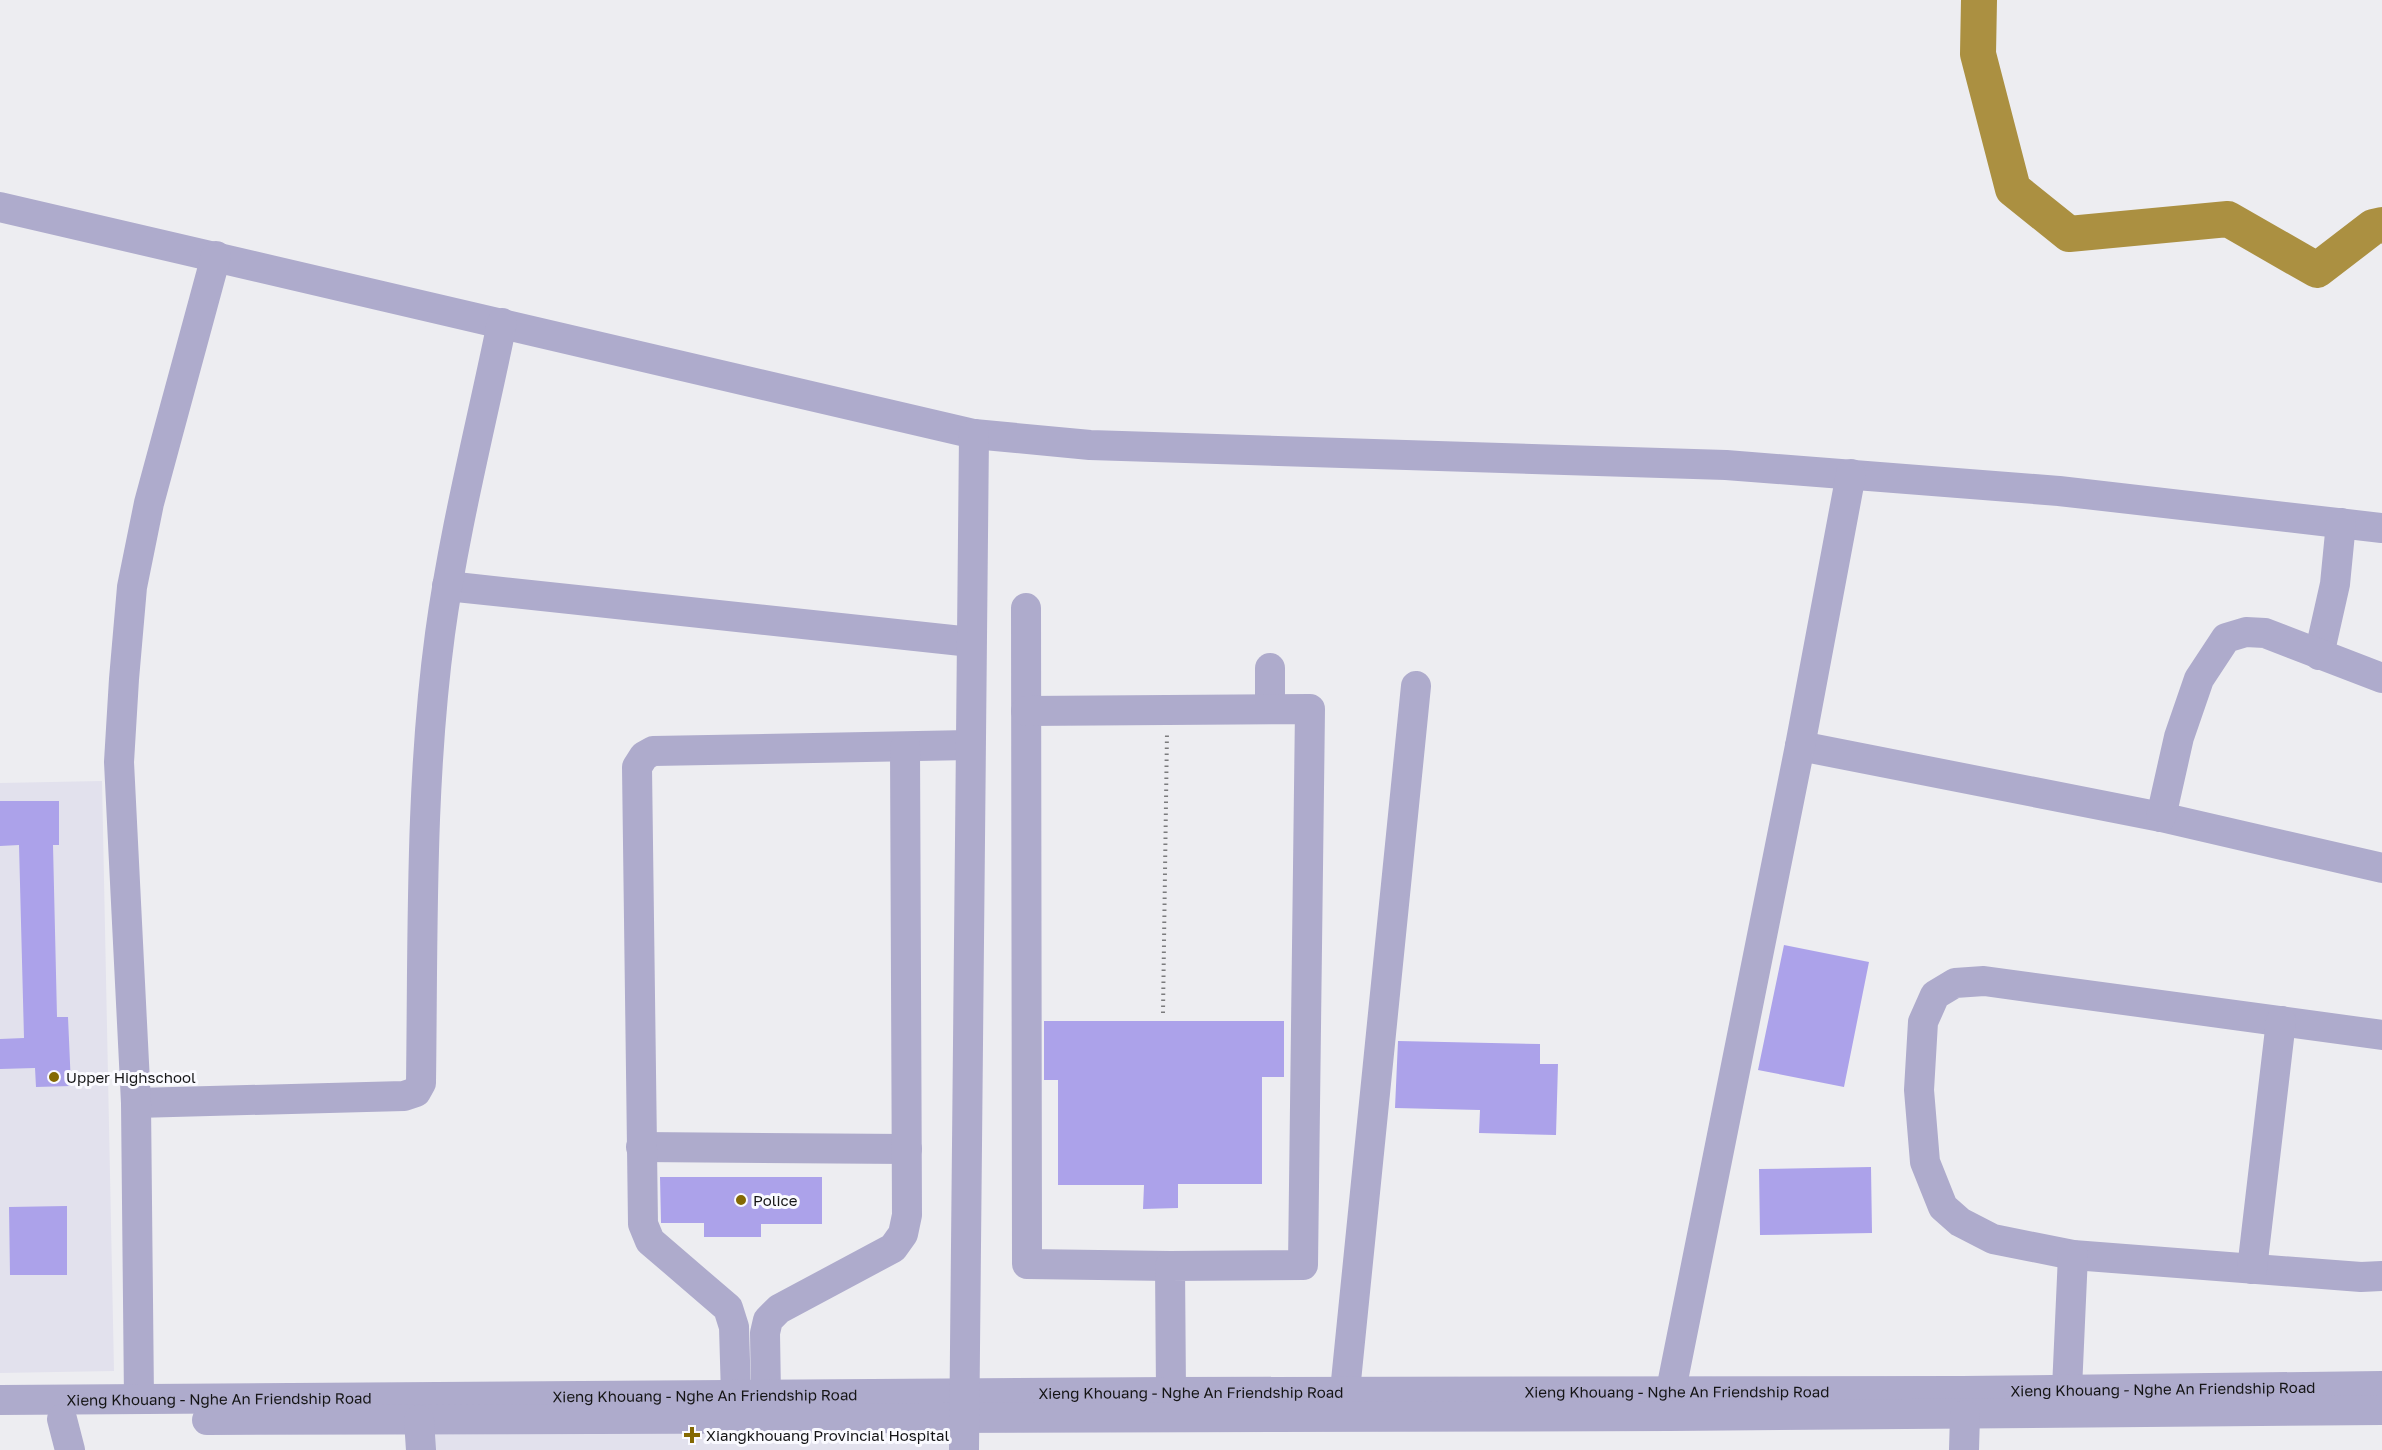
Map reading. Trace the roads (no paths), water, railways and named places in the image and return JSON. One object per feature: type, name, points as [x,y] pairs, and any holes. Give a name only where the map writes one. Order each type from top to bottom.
[{"type":"street","points":[[0,207],[974,434],[1090,445],[1726,465],[2059,490],[2382,528]]},
{"type":"street","points":[[139,1399],[136,1103],[119,762],[132,587],[149,503],[216,256]]},
{"type":"street","points":[[136,1103],[404,1096],[416,1092],[421,1083],[425,785],[440,636],[447,586],[502,323]]},
{"type":"street","points":[[964,1450],[974,434]]},
{"type":"street","points":[[1671,1403],[1851,474]]},
{"type":"street","points":[[2319,655],[2335,584],[2341,523]]},
{"type":"street","points":[[447,586],[971,642]]},
{"type":"street","points":[[1026,608],[1026,711],[1027,1264],[1303,1265],[1310,709],[1026,711]]},
{"type":"street","points":[[2161,817],[2179,737],[2199,680],[2226,638],[2246,632],[2265,633],[2382,678]]},
{"type":"street","points":[[1270,668],[1270,709]]},
{"type":"street","points":[[1345,1391],[1416,686]]},
{"type":"street","points":[[736,1395],[734,1327],[728,1308],[650,1241],[644,1224],[637,766],[644,756],[654,751],[970,745]]},
{"type":"street","points":[[1800,746],[2161,817],[2382,868]]},
{"type":"street","points":[[766,1395],[765,1333],[768,1320],[779,1309],[893,1248],[903,1234],[908,1215],[905,747]]},
{"type":"street","points":[[2382,1035],[1984,981],[1954,983],[1935,995],[1923,1022],[1919,1090],[1926,1162],[1943,1207],[1960,1222],[1993,1239],[2073,1256],[2361,1277],[2382,1276]]},
{"type":"street","points":[[2252,1269],[2281,1021]]},
{"type":"street","points":[[642,1147],[907,1149]]},
{"type":"street","points":[[2067,1389],[2073,1256]]},
{"type":"street","points":[[1170,1266],[1171,1392]]},
{"type":"street","name":"Xieng Khouang - Nghe An Friendship Road","points":[[0,1419],[419,1420],[964,1406],[1671,1403],[2067,1389],[2382,1386]]},
{"type":"street","name":"Xieng Khouang - Nghe An Friendship Road","points":[[0,1400],[766,1395],[964,1406],[1171,1392],[1345,1391],[1965,1414],[2382,1410]]},
{"type":"street","points":[[1964,1450],[1965,1414]]},
{"type":"street","points":[[62,1419],[70,1450]]},
{"type":"street","points":[[419,1420],[421,1450]]},
{"type":"waterway","points":[[1979,0],[1978,54],[2013,189],[2069,234],[2228,219],[2317,270],[2373,227],[2382,225]]},
{"type":"place","name":"Upper Highschool","points":[[54,1077]]},
{"type":"place","name":"Police","points":[[741,1200]]},
{"type":"place","name":"Xiangkhouang Provincial Hospital","points":[[692,1435]]}]
